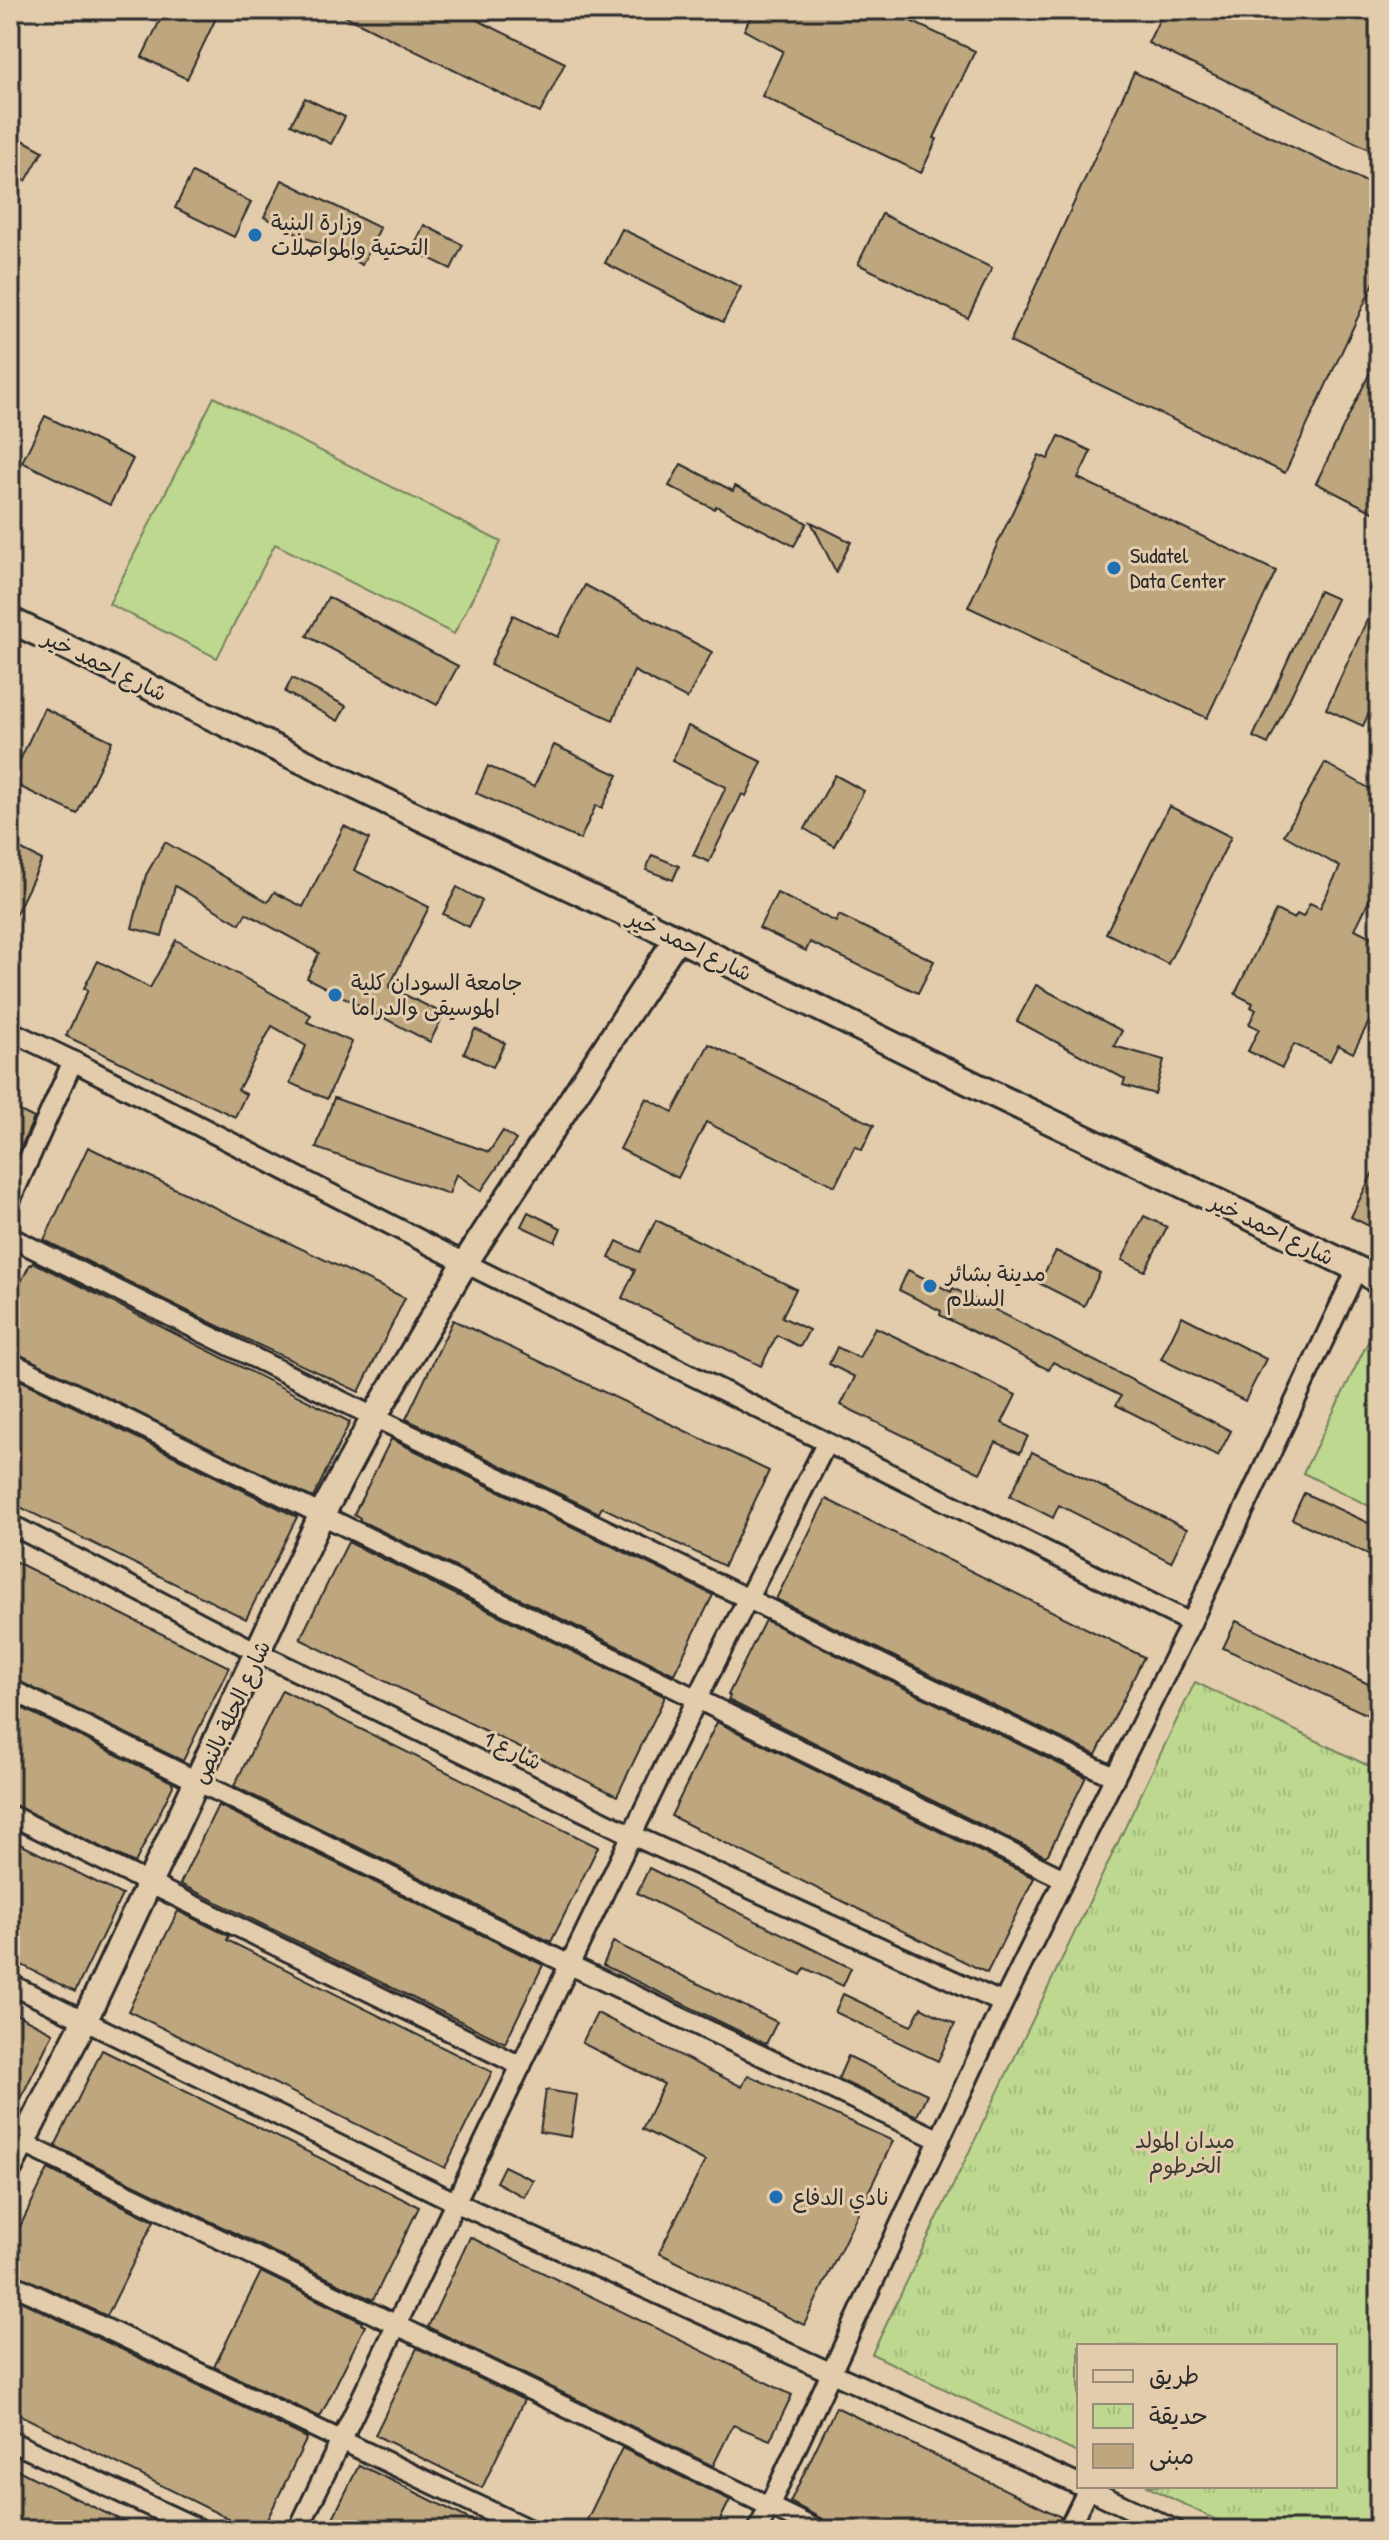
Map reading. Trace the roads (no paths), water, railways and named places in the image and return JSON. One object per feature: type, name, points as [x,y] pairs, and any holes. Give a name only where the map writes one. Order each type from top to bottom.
[{"type":"main road","name":"شارع احمد خير","points":[[10,620],[677,938],[1371,1275]]},
{"type":"main road","name":"شارع الحلة بالنص","points":[[10,2167],[16,2140],[84,2022],[321,1516],[374,1417],[465,1263],[677,938]]},
{"type":"street","points":[[10,1031],[826,1444],[1191,1623]]},
{"type":"street","points":[[10,1201],[73,1061]]},
{"type":"street","points":[[10,1237],[1114,1777]]},
{"type":"street","points":[[758,2530],[1003,2003],[1191,1623],[1371,1275]]},
{"type":"street","points":[[10,1362],[1064,1879]]},
{"type":"street","points":[[298,2530],[568,1964],[746,1598],[826,1444]]},
{"type":"street","name":"شارع 1","points":[[10,1524],[259,1653],[632,1835],[1003,2003]]},
{"type":"street","points":[[10,1689],[197,1784],[568,1964],[940,2140]]},
{"type":"street","points":[[10,1815],[521,2066]]},
{"type":"street","points":[[10,1984],[455,2202],[1077,2483]]},
{"type":"street","points":[[16,2140],[818,2530]]},
{"type":"street","points":[[10,2283],[530,2530]]},
{"type":"street","points":[[10,2441],[201,2530]]},
{"type":"street","points":[[1068,2530],[1082,2488]]},
{"type":"street","points":[[1087,2488],[1175,2530]]},
{"type":"place","name":"وزارة البنية التحتية والمواصلات","points":[[255,235]]},
{"type":"place","name":"Sudatel Data Center","points":[[1114,568]]},
{"type":"place","name":"جامعة السودان كلية الموسيقى والدراما","points":[[335,995]]},
{"type":"place","name":"مدينة بشائر السلام","points":[[930,1286]]},
{"type":"place","name":"نادي الدفاع","points":[[776,2197]]},
{"type":"park label","name":"ميدان المولد الخرطوم","points":[[1185,2152]]}]
